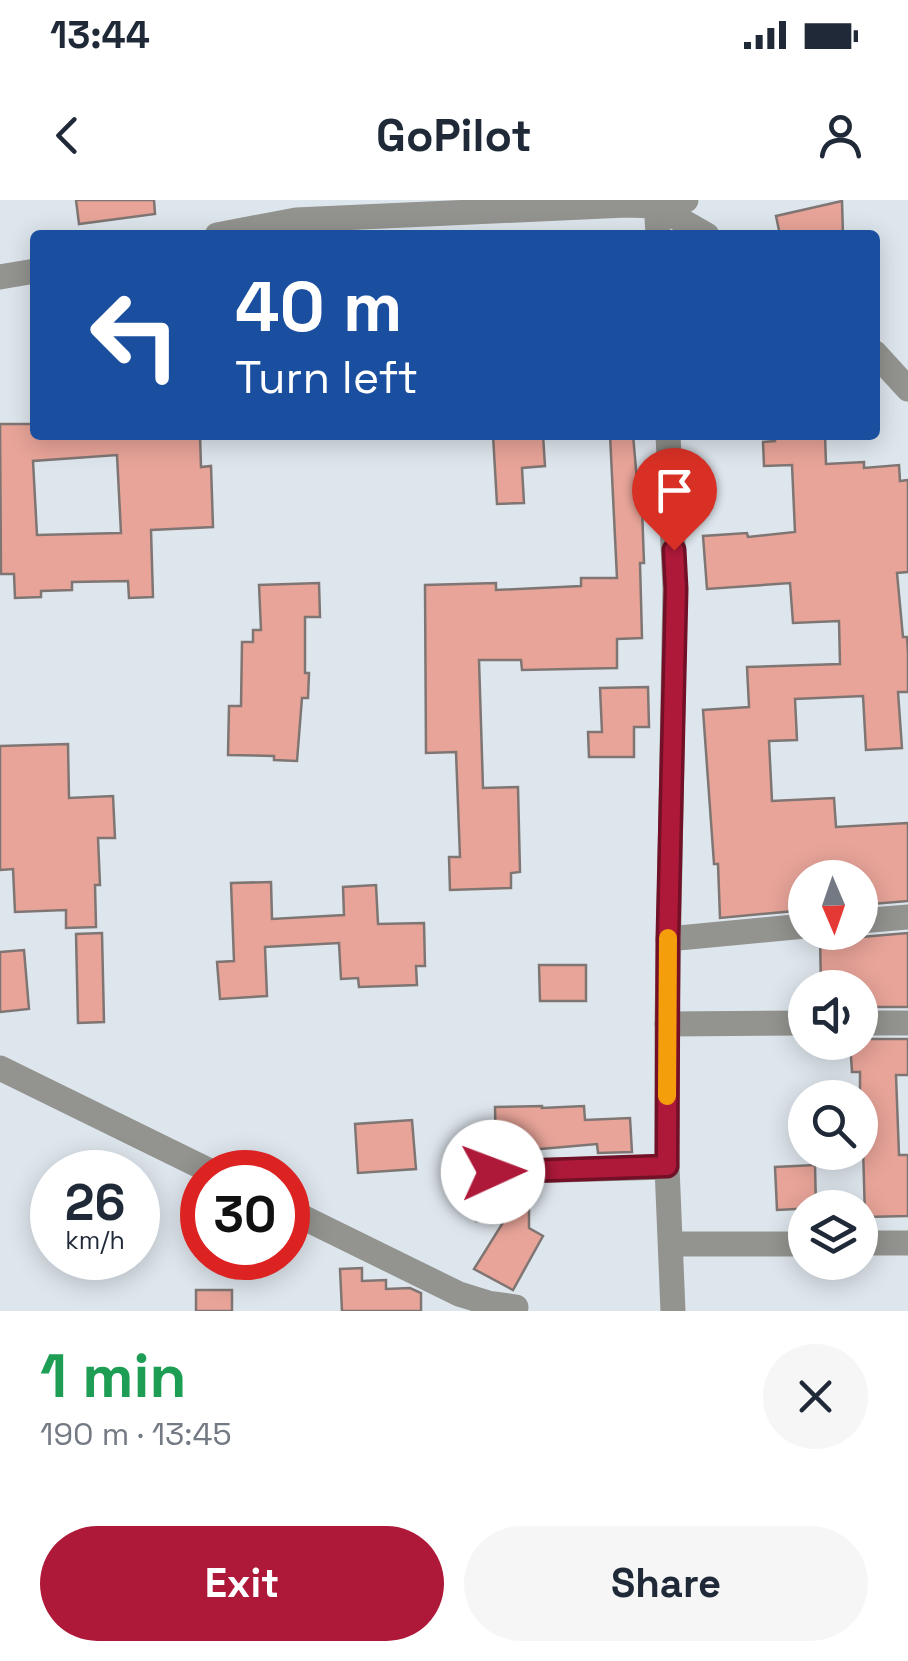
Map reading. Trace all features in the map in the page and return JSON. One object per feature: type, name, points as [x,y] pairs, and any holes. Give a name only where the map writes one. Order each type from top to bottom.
[{"type":"street","points":[[233,230],[295,210],[626,205],[686,200]]},
{"type":"street","points":[[656,203],[658,230]]},
{"type":"street","points":[[656,203],[698,230]]},
{"type":"street","points":[[0,277],[30,271]]},
{"type":"street","points":[[880,358],[908,389]]},
{"type":"street","points":[[668,440],[676,589],[667,1166],[674,1311]]},
{"type":"street","points":[[878,920],[908,917]]},
{"type":"street","points":[[668,938],[788,927]]},
{"type":"street","points":[[878,1023],[908,1023]]},
{"type":"street","points":[[668,1024],[788,1024]]},
{"type":"street","points":[[0,1068],[180,1156]]},
{"type":"street","points":[[493,1172],[667,1166]]},
{"type":"street","points":[[310,1221],[459,1294],[516,1307]]},
{"type":"street","points":[[878,1243],[908,1243]]},
{"type":"street","points":[[672,1244],[788,1244]]},
{"type":"building","points":[[76,200],[154,200],[155,214],[79,224]]},
{"type":"building","points":[[842,201],[843,230],[779,230],[776,216]]},
{"type":"building","points":[[0,424],[30,424],[30,440],[200,440],[201,467],[211,466],[213,527],[151,530],[153,597],[129,598],[128,581],[72,582],[72,590],[41,591],[41,597],[15,598],[14,574],[1,574]],"holes":[[[117,455],[121,533],[37,535],[33,461]]]},
{"type":"building","points":[[493,440],[543,440],[545,466],[522,468],[524,503],[497,504]]},
{"type":"building","points":[[610,440],[633,440],[637,480],[641,479],[642,638],[617,639],[617,668],[522,670],[521,660],[479,660],[483,788],[518,787],[520,872],[511,873],[511,888],[450,890],[449,857],[460,857],[456,752],[426,753],[425,585],[496,583],[496,590],[581,586],[581,578],[617,578]]},
{"type":"building","points":[[825,440],[826,464],[864,462],[864,468],[899,465],[900,481],[908,480],[908,572],[897,573],[908,653],[908,692],[898,692],[902,748],[866,750],[863,696],[795,699],[797,740],[769,741],[772,801],[834,798],[836,827],[908,823],[908,901],[878,904],[878,860],[788,860],[788,912],[720,918],[703,710],[749,707],[747,667],[840,664],[839,621],[793,623],[790,583],[707,589],[703,536],[795,532],[792,465],[764,466],[763,442]]},
{"type":"building","points":[[319,583],[320,617],[305,617],[308,698],[302,698],[297,761],[228,755],[229,706],[241,706],[242,642],[253,642],[253,630],[261,630],[259,585]]},
{"type":"building","points":[[648,687],[649,727],[634,727],[634,757],[589,757],[588,732],[602,732],[600,688]]},
{"type":"building","points":[[68,744],[69,798],[113,796],[115,838],[98,838],[100,885],[95,885],[96,927],[66,928],[66,910],[15,912],[13,869],[0,870],[0,746]]},
{"type":"building","points":[[271,882],[272,919],[344,915],[343,887],[376,885],[378,924],[424,923],[425,966],[416,966],[417,985],[359,987],[358,978],[341,979],[339,943],[265,947],[267,996],[220,999],[217,962],[234,961],[231,883]]},
{"type":"building","points":[[102,933],[104,1022],[78,1023],[76,934]]},
{"type":"building","points":[[908,933],[908,1007],[878,1007],[878,970],[821,970],[820,950],[878,950],[878,936]]},
{"type":"building","points":[[24,950],[29,1009],[0,1012],[0,952]]},
{"type":"building","points":[[539,965],[586,965],[586,1001],[540,1001]]},
{"type":"building","points":[[878,1039],[908,1039],[908,1075],[896,1075],[899,1155],[908,1155],[908,1216],[878,1217],[878,1190],[864,1190],[864,1170],[878,1170],[878,1080],[860,1080],[860,1072],[852,1072],[851,1060],[878,1060]]},
{"type":"building","points":[[584,1106],[585,1120],[630,1118],[632,1152],[598,1153],[597,1144],[496,1156],[495,1107]]},
{"type":"building","points":[[412,1120],[416,1169],[358,1173],[355,1124]]},
{"type":"building","points":[[775,1167],[815,1170],[816,1190],[788,1190],[788,1209],[777,1210]]},
{"type":"building","points":[[476,1184],[493,1188],[529,1187],[529,1228],[543,1236],[513,1290],[474,1269],[504,1221],[476,1221]]},
{"type":"building","points":[[362,1268],[362,1281],[386,1280],[386,1289],[410,1288],[421,1293],[421,1311],[342,1311],[340,1269]]},
{"type":"building","points":[[196,1290],[232,1290],[232,1311],[196,1311]]},
{"type":"slow traffic","points":[[667,1096],[668,938]]},
{"type":"route","points":[[493,1172],[667,1166],[674,550]]}]
